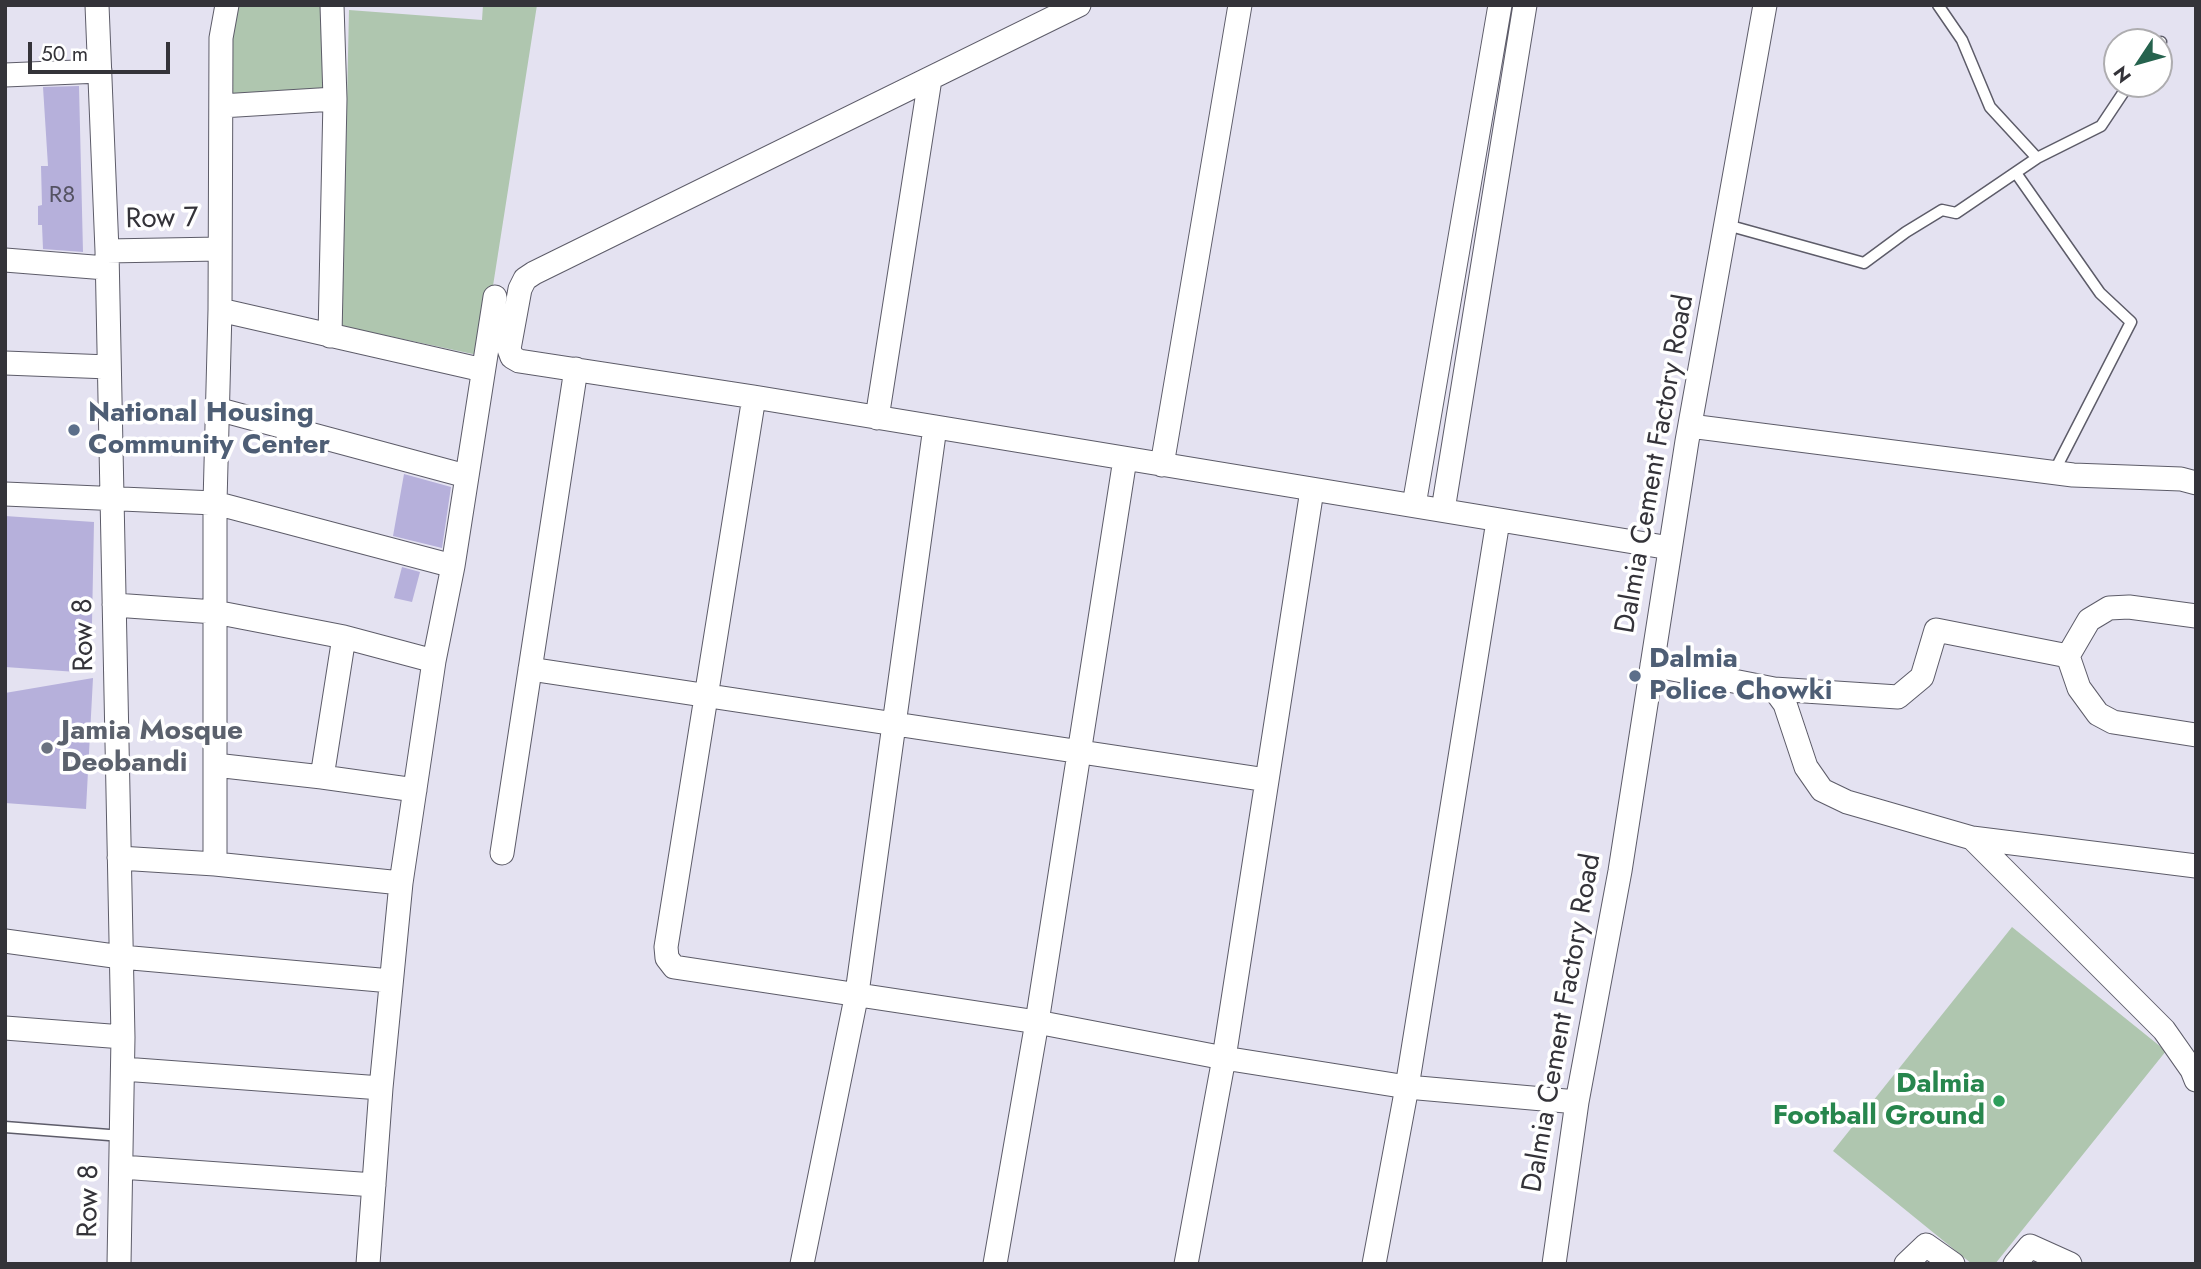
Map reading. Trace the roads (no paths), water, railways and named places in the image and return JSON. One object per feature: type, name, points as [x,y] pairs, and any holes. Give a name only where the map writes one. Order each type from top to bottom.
[{"type":"street","name":"Row 8","points":[[97,5],[109,367],[123,1037],[119,1264]]},
{"type":"street","points":[[215,864],[215,503],[220,310],[220,106],[221,38],[227,5]]},
{"type":"street","points":[[330,336],[335,99],[332,5]]},
{"type":"street","points":[[1079,5],[525,279],[520,289],[509,349],[512,357],[519,361],[754,397],[1670,548]]},
{"type":"street","points":[[1162,465],[1240,5]]},
{"type":"street","points":[[1414,505],[1500,5]]},
{"type":"street","points":[[1443,510],[1525,5]]},
{"type":"street","name":"Dalmia Cement Factory Road","points":[[1554,1264],[1577,1102],[1620,871],[1689,426],[1765,5]]},
{"type":"street","points":[[5,75],[100,71]]},
{"type":"street","points":[[877,418],[930,79]]},
{"type":"street","points":[[220,106],[335,99]]},
{"type":"street","name":"Row 7","points":[[5,260],[106,259],[219,249]]},
{"type":"street","points":[[368,1264],[381,1088],[401,883],[434,661],[453,566],[495,297]]},
{"type":"street","points":[[220,310],[483,370]]},
{"type":"street","points":[[5,363],[109,367]]},
{"type":"street","points":[[502,853],[576,369]]},
{"type":"street","points":[[754,397],[666,947],[667,958],[674,967],[857,993],[1224,1058],[1407,1087],[1577,1102]]},
{"type":"street","points":[[1431,406],[1459,413]]},
{"type":"street","points":[[217,409],[466,476]]},
{"type":"street","points":[[1689,426],[2054,472],[2181,479],[2196,483]]},
{"type":"street","points":[[802,1264],[857,993],[935,427]]},
{"type":"street","points":[[995,1264],[1037,1023],[1125,459]]},
{"type":"street","points":[[1186,1264],[1224,1058],[1312,490]]},
{"type":"street","points":[[5,494],[215,503],[453,566]]},
{"type":"street","points":[[1374,1264],[1407,1087],[1498,521]]},
{"type":"street","points":[[114,605],[215,612],[344,637],[434,661]]},
{"type":"street","points":[[2196,616],[2129,607],[2109,608],[2089,620],[2068,656],[2079,688],[2098,714],[2113,722],[2196,736]]},
{"type":"street","points":[[1652,665],[1774,689],[1898,697],[1922,677],[1936,630],[2068,656]]},
{"type":"street","points":[[322,776],[344,637]]},
{"type":"street","points":[[530,669],[1267,780]]},
{"type":"street","points":[[1774,689],[1785,704],[1805,767],[1822,790],[1846,802],[1972,838],[2196,866]]},
{"type":"street","points":[[215,765],[322,776],[415,790]]},
{"type":"street","points":[[1972,838],[2164,1030],[2196,1080]]},
{"type":"street","points":[[119,858],[215,864],[401,883]]},
{"type":"street","points":[[5,941],[121,957],[391,981]]},
{"type":"street","points":[[5,1028],[123,1037]]},
{"type":"street","points":[[122,1069],[381,1088]]},
{"type":"street","points":[[121,1167],[374,1185]]},
{"type":"street","points":[[1906,1264],[1926,1245],[1953,1264]]},
{"type":"street","points":[[2015,1264],[2030,1246],[2070,1264]]},
{"type":"lane","points":[[1938,5],[1962,40],[1990,107],[2037,158]]},
{"type":"lane","points":[[1727,225],[1864,263],[1942,210],[1956,213],[2037,158],[2101,126],[2120,98]]},
{"type":"lane","points":[[2016,173],[2100,293],[2131,322],[2054,472]]},
{"type":"lane","points":[[5,1127],[122,1136]]},
{"type":"place","name":"National Housing Community Center","points":[[74,430]]},
{"type":"place","name":"Dalmia Police Chowki","points":[[1635,676]]},
{"type":"place","name":"Jamia Mosque Deobandi","points":[[47,748]]},
{"type":"place","name":"Dalmia Football Ground","points":[[1999,1101]]}]
